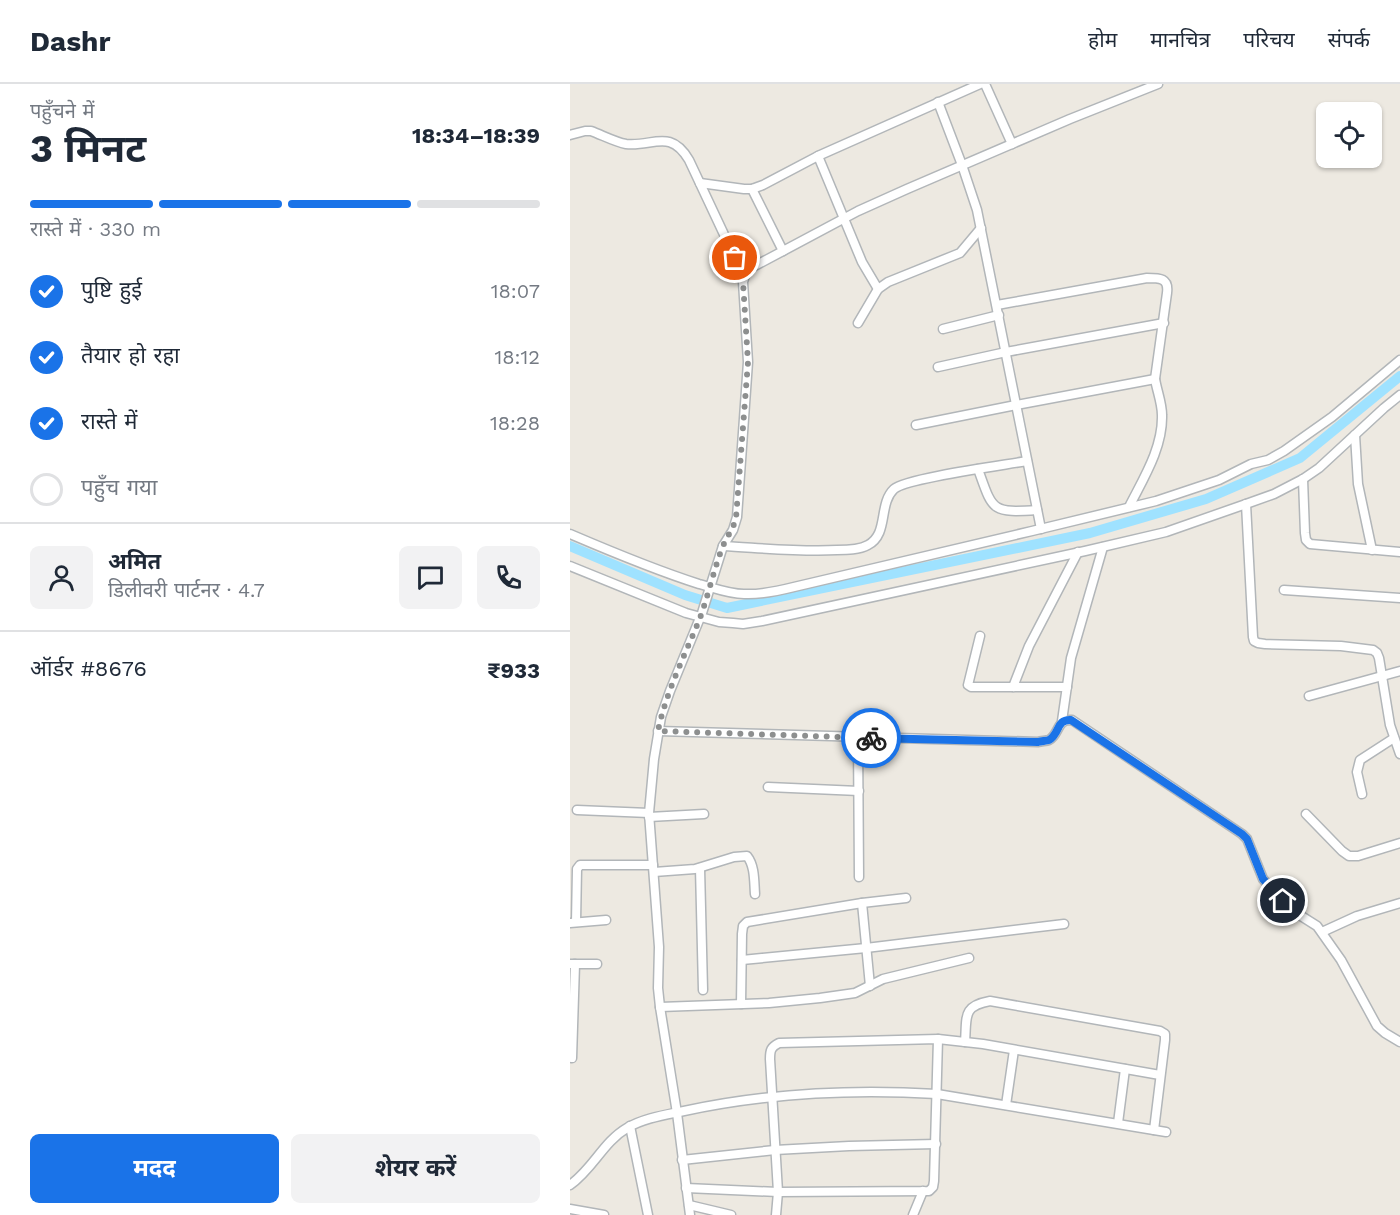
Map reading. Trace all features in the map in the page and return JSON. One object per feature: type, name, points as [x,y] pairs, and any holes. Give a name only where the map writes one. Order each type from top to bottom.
[{"type":"street","points":[[700,183],[752,189],[818,156],[980,84]]},
{"type":"street","points":[[985,84],[1011,144]]},
{"type":"street","points":[[690,1215],[658,988],[659,947],[649,815],[661,717],[701,615],[723,546],[733,530],[736,518],[748,362],[744,277],[751,268],[844,218],[1011,144],[1158,84]]},
{"type":"street","points":[[938,102],[977,210],[1041,529]]},
{"type":"street","points":[[570,135],[585,130],[627,144],[668,141],[684,152],[744,277]]},
{"type":"street","points":[[818,156],[862,262],[878,289]]},
{"type":"street","points":[[752,189],[783,251]]},
{"type":"street","points":[[858,323],[878,289],[897,278],[960,253],[981,228]]},
{"type":"street","points":[[997,305],[1147,278],[1163,279],[1168,286],[1155,379],[1162,407],[1162,426],[1153,458],[1129,507]]},
{"type":"street","points":[[944,329],[999,315]]},
{"type":"street","points":[[938,368],[1006,352],[1164,323]]},
{"type":"street","points":[[570,534],[709,590],[741,594],[767,593],[1156,501],[1219,480],[1251,464],[1277,456],[1332,417],[1400,360]]},
{"type":"street","points":[[915,425],[1155,379]]},
{"type":"street","points":[[570,566],[686,613],[701,615],[719,622],[743,624],[762,621],[1166,532],[1246,504],[1303,480],[1400,395]]},
{"type":"street","points":[[1355,435],[1358,484],[1372,550]]},
{"type":"street","points":[[723,546],[817,551],[857,549],[875,541],[880,533],[889,496],[902,485],[1027,461]]},
{"type":"street","points":[[978,470],[991,503],[998,509],[1014,512],[1037,510]]},
{"type":"street","points":[[1303,480],[1305,533],[1306,540],[1310,544],[1400,552]]},
{"type":"street","points":[[1246,504],[1254,641],[1264,644],[1341,646],[1373,650],[1377,653],[1390,725],[1400,754]]},
{"type":"street","points":[[658,731],[1048,741],[1062,721],[1071,658],[1103,547]]},
{"type":"street","points":[[1013,687],[1029,646],[1078,552]]},
{"type":"street","points":[[1284,590],[1400,598]]},
{"type":"street","points":[[980,636],[968,685],[971,687],[1067,687]]},
{"type":"street","points":[[1309,696],[1400,671]]},
{"type":"street","points":[[1062,721],[1071,720],[1242,834],[1247,839],[1267,885],[1298,914],[1317,926],[1341,960],[1377,1026],[1400,1042]]},
{"type":"street","points":[[858,737],[859,877]]},
{"type":"street","points":[[1362,794],[1357,772],[1360,760],[1394,738]]},
{"type":"street","points":[[768,787],[859,791]]},
{"type":"street","points":[[577,810],[649,815],[704,814]]},
{"type":"street","points":[[1306,814],[1349,856],[1358,856],[1400,843]]},
{"type":"street","points":[[606,920],[573,923],[577,869],[580,866],[653,869],[700,867],[747,856],[753,868],[755,894]]},
{"type":"street","points":[[700,867],[703,990]]},
{"type":"street","points":[[741,1004],[743,926],[747,922],[906,898]]},
{"type":"street","points":[[862,903],[870,986]]},
{"type":"street","points":[[1322,932],[1357,916],[1400,903]]},
{"type":"street","points":[[742,960],[866,948],[1064,924]]},
{"type":"street","points":[[660,1007],[741,1004],[855,993],[883,980],[969,958]]},
{"type":"street","points":[[572,1058],[573,964],[597,963]]},
{"type":"street","points":[[965,1042],[967,1016],[972,1006],[990,1001],[1161,1030],[1165,1035],[1165,1040],[1154,1130]]},
{"type":"street","points":[[686,1188],[778,1192],[929,1191],[933,1188],[936,1144],[938,1039]]},
{"type":"street","points":[[776,1215],[778,1192],[770,1050],[779,1043],[938,1039],[1160,1075]]},
{"type":"street","points":[[1006,1105],[1014,1050]]},
{"type":"street","points":[[1118,1123],[1125,1069]]},
{"type":"street","points":[[570,1185],[585,1172],[610,1140],[630,1126],[677,1113],[798,1094],[902,1092],[937,1094],[1166,1132]]},
{"type":"street","points":[[630,1126],[648,1215]]},
{"type":"street","points":[[682,1160],[775,1149],[936,1144]]},
{"type":"street","points":[[914,1215],[923,1191]]},
{"type":"street","points":[[688,1204],[731,1215]]},
{"type":"street","points":[[570,1209],[604,1215]]},
{"type":"waterway","points":[[570,546],[685,595],[727,608],[1090,533],[1206,499],[1300,458],[1400,376]]},
{"type":"way so far","points":[[735,258],[744,277],[748,347],[736,518],[733,530],[720,554],[702,613],[670,691],[658,731],[871,738]]},
{"type":"route","points":[[871,738],[1038,742],[1048,741],[1062,721],[1071,720],[1242,834],[1247,839],[1263,879],[1283,901]]}]
